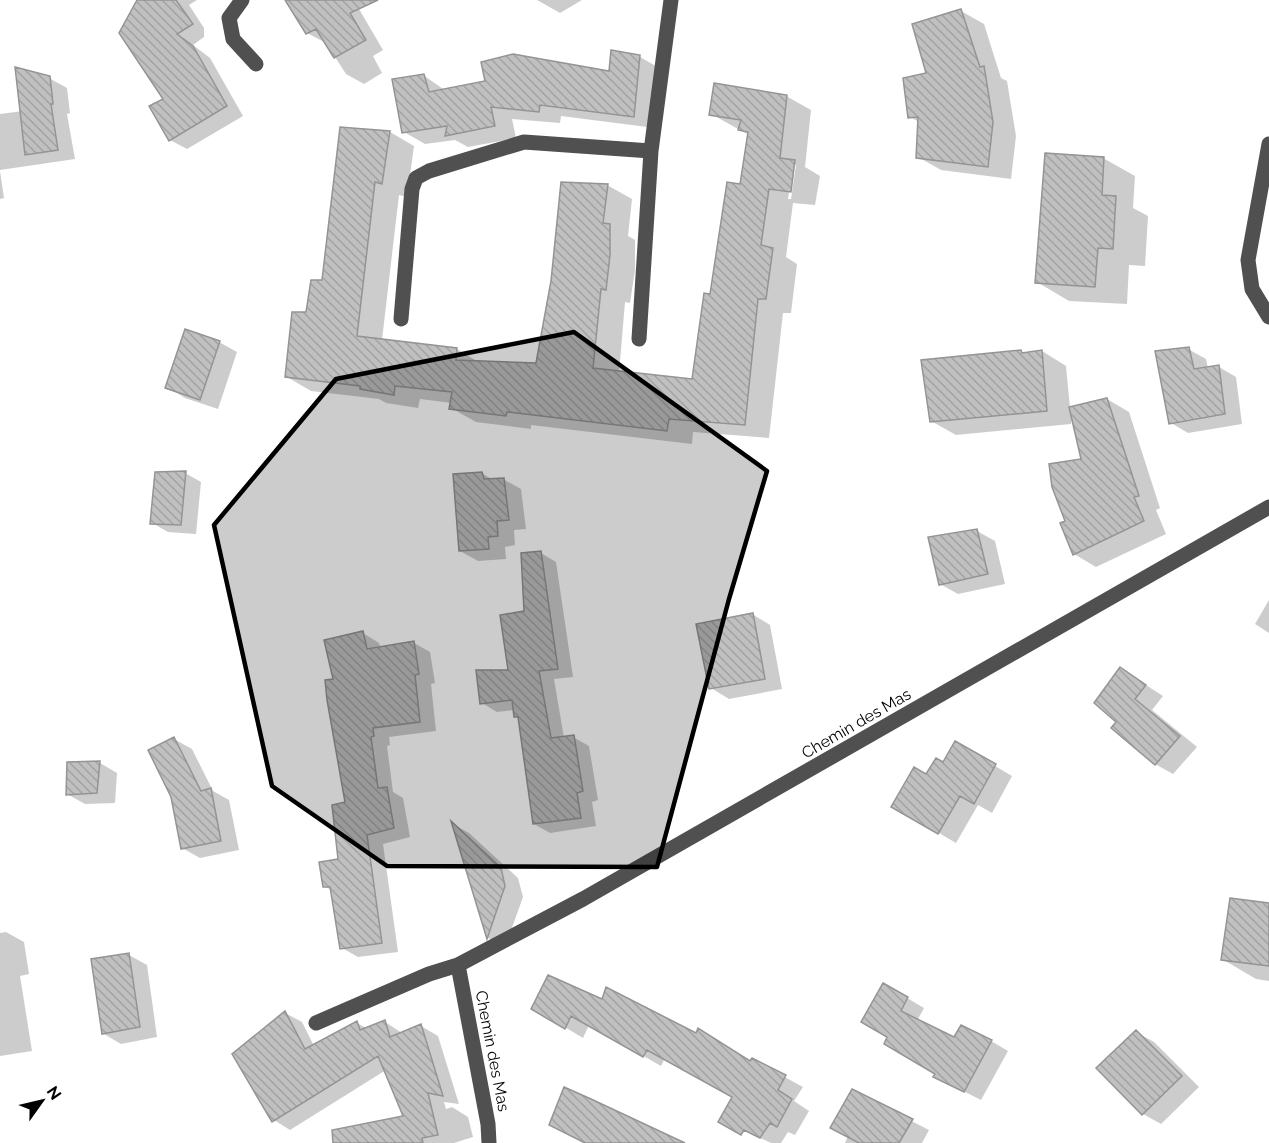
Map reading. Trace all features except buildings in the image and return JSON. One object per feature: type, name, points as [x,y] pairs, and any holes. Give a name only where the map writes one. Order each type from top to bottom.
[{"type":"street","points":[[242,0],[229,18],[233,39],[256,64]]},
{"type":"street","points":[[639,339],[651,151],[671,0]]},
{"type":"street","points":[[401,319],[412,189],[416,178],[429,171],[524,142],[651,151]]},
{"type":"street","points":[[1269,144],[1248,260],[1252,289],[1269,317]]},
{"type":"street","name":"Chemin des Mas","points":[[316,1023],[429,974],[458,965],[584,899],[1269,507]]},
{"type":"street","name":"Chemin des Mas","points":[[458,965],[488,1124],[489,1143]]},
{"type":"highlighted area","points":[[574,332],[767,471],[729,599],[657,867],[387,866],[272,786],[214,525],[336,379]]}]
